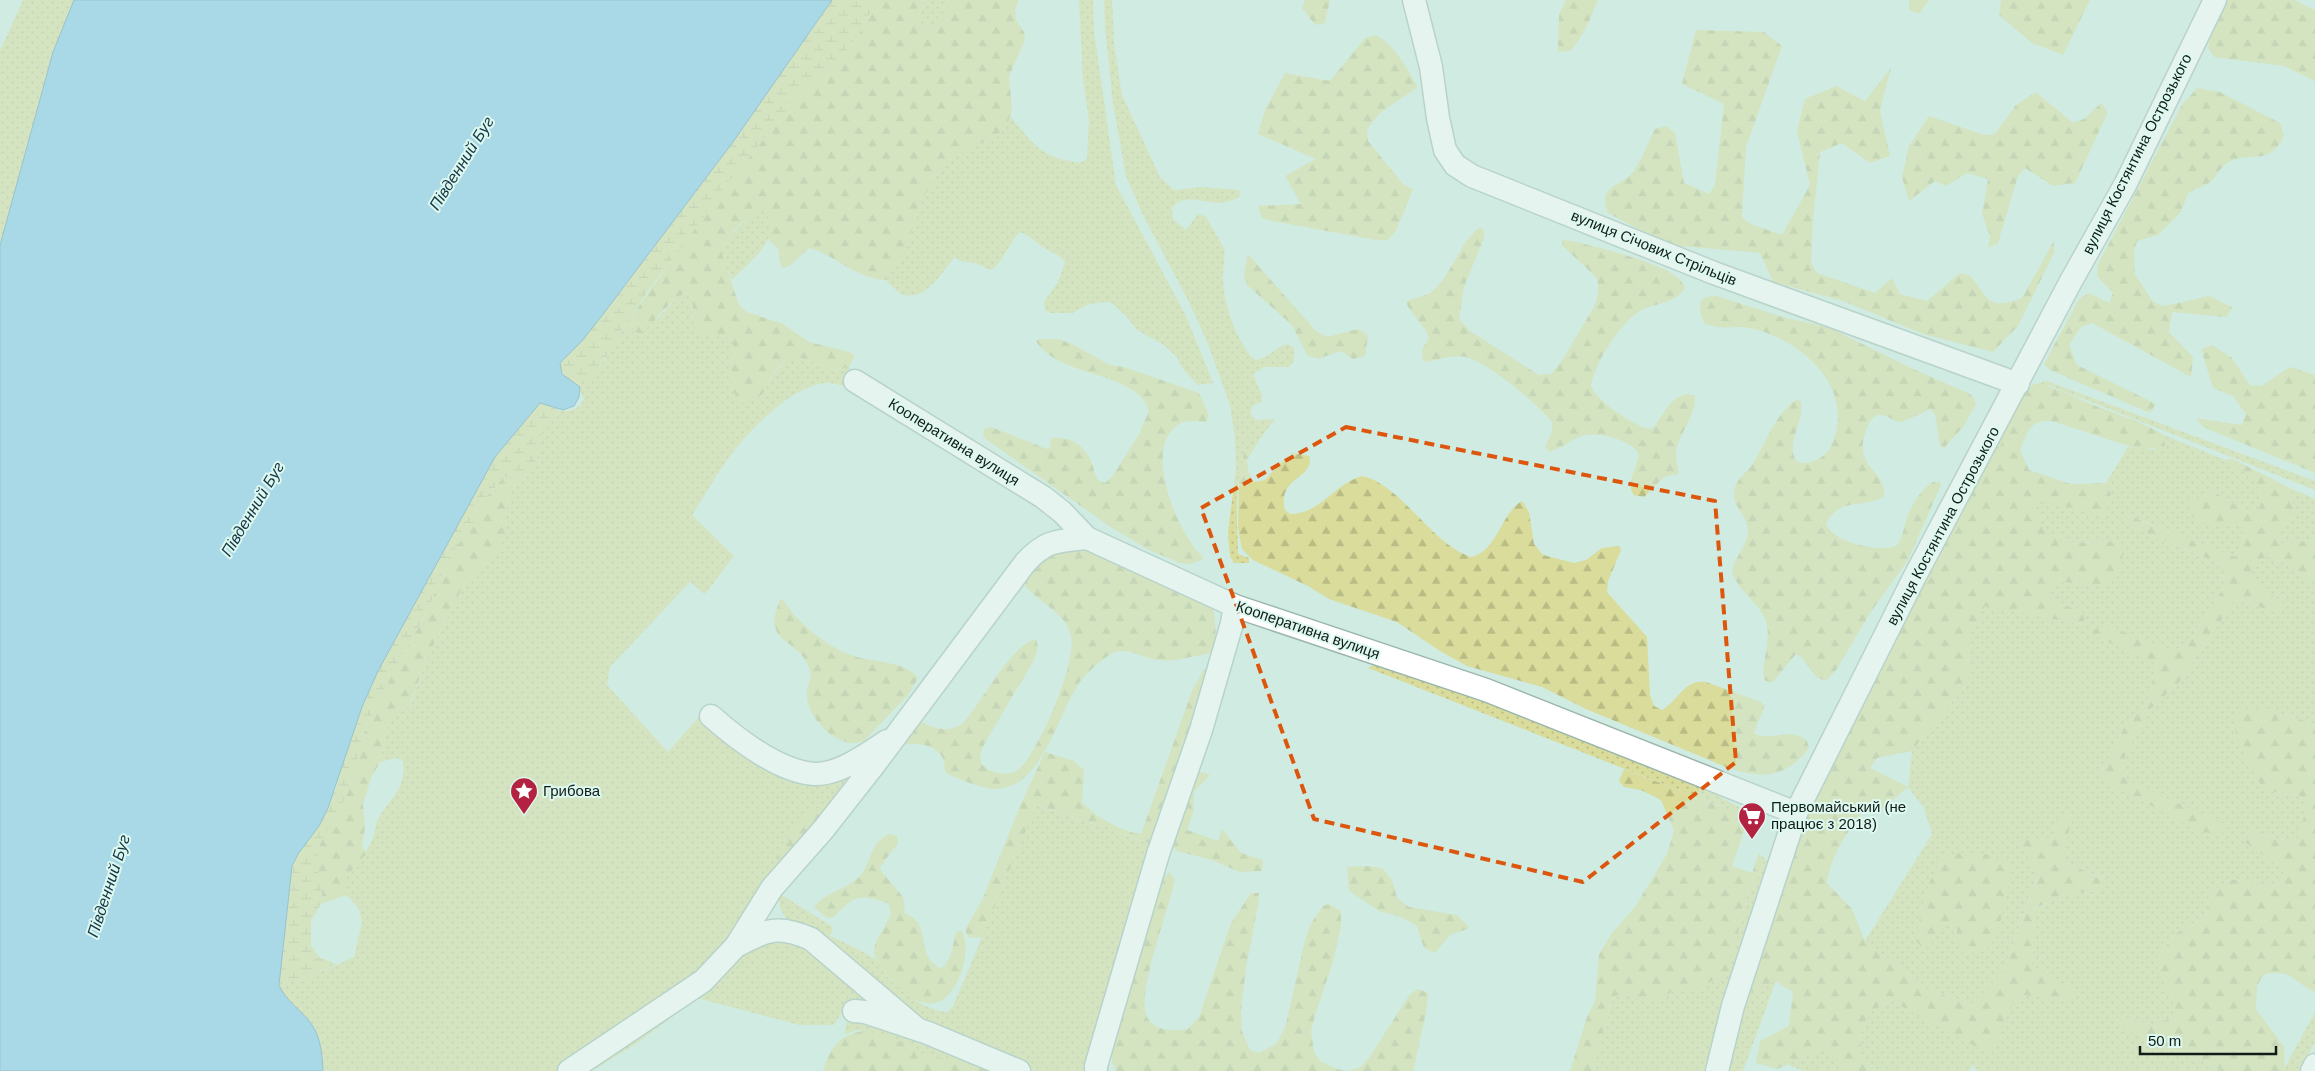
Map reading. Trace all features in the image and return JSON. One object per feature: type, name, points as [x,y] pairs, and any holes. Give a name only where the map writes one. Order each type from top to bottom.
[{"type":"street","name":"вулиця Січових Стрільців","points":[[1414,0],[1431,67],[1438,118],[1445,150],[1455,165],[1472,176],[1714,273],[2018,384]]},
{"type":"street","name":"вулиця Костянтина Острозького","points":[[1717,1071],[1733,1006],[1796,812],[1914,578],[2018,384],[2070,281],[2126,183],[2215,0]]},
{"type":"street","name":"Кооперативна вулиця","points":[[855,381],[1043,497],[1062,512],[1087,538],[1235,606],[1486,690],[1796,812]]},
{"type":"street","points":[[570,1071],[703,982],[736,946],[772,888],[823,830],[1034,553],[1047,544],[1087,538]]},
{"type":"street","points":[[1096,1071],[1158,854],[1201,730],[1232,623],[1235,606]]},
{"type":"street","points":[[711,716],[750,746],[772,760],[815,774],[852,763],[898,733]]},
{"type":"street","points":[[772,888],[780,916],[791,930]]},
{"type":"street","points":[[736,946],[757,935],[774,930],[791,930],[811,939],[916,1028]]},
{"type":"street","points":[[854,1011],[865,1012],[916,1028],[1019,1071]]},
{"type":"street","points":[[2312,1071],[2315,1065]]},
{"type":"highlighted area","points":[[1346,427],[1715,501],[1736,762],[1583,882],[1314,819],[1201,508]]},
{"type":"green space","points":[[23,0],[74,0],[53,52],[0,245],[0,51]]},
{"type":"green space","points":[[832,0],[877,0],[860,32],[839,60],[797,92],[781,118],[715,199],[693,232],[647,292],[613,348],[590,378],[577,384],[566,378],[560,368],[561,360],[573,350],[601,317],[733,142]]},
{"type":"green space","points":[[877,0],[924,0],[917,22],[919,27],[933,25],[954,0],[1019,0],[1015,10],[1016,20],[1024,32],[1025,40],[1009,76],[1012,110],[1008,122],[1001,132],[946,162],[920,202],[910,238],[898,263],[886,280],[875,279],[856,272],[810,248],[790,265],[783,268],[780,264],[779,250],[769,240],[771,214],[768,210],[753,215],[739,225],[728,239],[722,254],[739,305],[747,312],[783,324],[809,342],[850,352],[855,357],[849,366],[836,371],[801,358],[790,358],[774,372],[760,397],[741,403],[733,390],[731,366],[733,342],[730,338],[706,336],[698,332],[693,321],[692,302],[688,292],[670,304],[641,333],[631,332],[624,327],[715,199],[781,118],[797,92],[839,60],[860,32]]},
{"type":"green space","points":[[924,0],[954,0],[933,25],[919,27],[917,22]]},
{"type":"green space","points":[[1079,0],[1093,0],[1094,31],[1116,185],[1186,316],[1213,383],[1198,385],[1183,369],[1177,357],[1164,345],[1137,330],[1112,303],[1089,304],[1072,313],[1050,313],[1045,310],[1044,302],[1058,282],[1065,262],[1020,232],[1012,241],[999,263],[991,270],[975,263],[960,261],[955,257],[939,278],[925,290],[910,296],[901,294],[886,280],[898,263],[910,238],[920,202],[946,162],[1001,132],[1010,116],[1033,143],[1047,153],[1074,162],[1081,162],[1087,159],[1089,120],[1083,79]]},
{"type":"green space","points":[[1104,0],[1112,0],[1114,44],[1122,95],[1160,177],[1174,190],[1202,187],[1239,190],[1240,196],[1231,201],[1221,203],[1194,200],[1178,202],[1172,208],[1173,219],[1186,230],[1198,214],[1205,216],[1218,238],[1224,252],[1223,280],[1228,309],[1235,329],[1250,355],[1256,360],[1265,357],[1284,345],[1288,344],[1294,348],[1294,361],[1289,367],[1265,367],[1253,374],[1262,396],[1262,402],[1253,405],[1250,413],[1256,420],[1275,419],[1247,460],[1238,487],[1238,554],[1249,558],[1249,563],[1234,563],[1230,556],[1228,533],[1236,468],[1235,438],[1230,405],[1208,344],[1189,302],[1143,215],[1126,176],[1113,104]]},
{"type":"green space","points":[[1305,0],[1330,0],[1325,23],[1315,25],[1302,8]]},
{"type":"green space","points":[[1566,0],[1598,0],[1586,27],[1575,45],[1570,51],[1558,52],[1559,15]]},
{"type":"green space","points":[[1909,0],[1929,0],[1919,14],[1909,10]]},
{"type":"green space","points":[[2001,0],[2090,0],[2063,55],[2032,43],[1999,15]]},
{"type":"green space","points":[[2228,0],[2294,0],[2315,10],[2315,81],[2284,66],[2214,57],[2208,48],[2210,37]]},
{"type":"green space","points":[[1696,30],[1764,32],[1782,46],[1746,147],[1742,217],[1751,224],[1782,235],[1810,185],[1797,131],[1805,99],[1836,86],[1865,101],[1891,68],[1880,111],[1890,156],[1870,163],[1842,143],[1820,152],[1811,263],[1817,273],[1875,293],[1892,278],[1900,294],[1927,301],[1960,273],[1971,276],[1991,301],[1996,303],[2011,302],[2022,298],[2054,241],[2054,253],[2018,326],[1993,352],[1923,334],[1843,301],[1773,282],[1760,253],[1668,245],[1608,213],[1605,204],[1607,192],[1633,172],[1655,129],[1666,126],[1675,133],[1684,183],[1709,194],[1715,185],[1724,104],[1682,84]]},
{"type":"green space","points":[[1376,35],[1395,51],[1418,87],[1380,113],[1367,129],[1368,141],[1403,184],[1413,189],[1396,231],[1388,240],[1376,240],[1262,218],[1258,206],[1301,204],[1285,176],[1316,159],[1258,134],[1265,110],[1285,73],[1330,81],[1365,38]]},
{"type":"green space","points":[[2197,88],[2220,92],[2280,123],[2284,135],[2272,152],[2258,157],[2234,160],[2226,164],[2210,182],[2189,192],[2180,213],[2158,235],[2137,241],[2134,251],[2135,274],[2153,302],[2164,306],[2209,296],[2232,307],[2227,317],[2172,312],[2169,332],[2193,357],[2191,377],[2092,323],[2081,327],[2069,345],[2077,365],[2156,404],[2150,413],[2050,370],[2044,364],[2079,299],[2089,293],[2109,303],[2113,293],[2097,276],[2098,264],[2182,105]]},
{"type":"green space","points":[[2036,92],[2073,123],[2084,119],[2101,103],[2108,112],[2075,183],[2053,186],[2025,168],[2018,176],[1998,243],[1988,248],[1990,236],[1982,214],[1988,179],[1967,173],[1946,186],[1935,181],[1909,201],[1902,177],[1909,146],[1929,116],[1984,135],[1995,134],[2016,105]]},
{"type":"green space","points":[[761,210],[769,210],[772,220],[772,230],[768,240],[755,258],[732,280],[723,260],[723,248],[737,229]]},
{"type":"green space","points":[[1480,227],[1484,231],[1484,238],[1464,287],[1459,319],[1470,331],[1539,375],[1551,374],[1563,359],[1595,305],[1598,295],[1596,277],[1565,248],[1562,240],[1573,241],[1635,258],[1669,272],[1680,280],[1685,288],[1681,293],[1670,300],[1640,311],[1617,333],[1603,355],[1591,385],[1593,391],[1606,404],[1635,423],[1649,429],[1654,427],[1670,404],[1676,399],[1688,394],[1695,396],[1693,410],[1676,451],[1678,474],[1664,477],[1644,497],[1634,495],[1631,481],[1639,455],[1630,445],[1614,438],[1588,435],[1549,452],[1545,446],[1552,432],[1552,422],[1524,395],[1486,366],[1460,356],[1426,362],[1423,360],[1422,350],[1429,338],[1406,302],[1427,294],[1441,283],[1461,249]]},
{"type":"green space","points":[[1248,254],[1316,331],[1327,337],[1358,329],[1368,335],[1365,356],[1353,359],[1340,351],[1318,359],[1307,355],[1292,325],[1247,285],[1244,273]]},
{"type":"green space","points":[[688,292],[693,301],[692,318],[717,335],[730,338],[733,342],[731,370],[761,397],[774,373],[789,358],[801,358],[836,371],[849,366],[853,390],[838,384],[828,383],[802,390],[763,419],[742,441],[723,466],[692,515],[734,556],[705,594],[690,582],[610,667],[607,685],[668,752],[705,710],[790,773],[878,751],[704,969],[563,1071],[323,1071],[321,1047],[315,1030],[279,985],[309,977],[354,957],[362,922],[359,909],[347,895],[347,876],[368,849],[378,819],[397,792],[404,770],[403,761],[397,758],[380,762],[388,724],[397,709],[410,707],[426,660],[462,588],[500,546],[506,530],[505,514],[512,491],[523,480],[536,460],[541,434],[560,411],[574,409],[582,403],[584,399],[577,384],[592,374],[605,360],[624,327],[631,332],[658,318],[679,296]]},
{"type":"green space","points":[[1717,296],[1782,317],[1828,327],[1911,368],[1970,394],[1976,404],[1963,427],[1944,448],[1940,446],[1935,415],[1931,409],[1902,422],[1878,415],[1869,423],[1863,441],[1863,452],[1870,467],[1880,480],[1884,496],[1877,500],[1853,504],[1838,510],[1826,524],[1830,531],[1847,541],[1868,547],[1888,548],[1896,546],[1916,499],[1933,482],[1940,482],[1941,485],[1908,560],[1870,613],[1837,669],[1827,680],[1817,677],[1804,660],[1796,654],[1772,683],[1764,680],[1763,673],[1768,637],[1766,622],[1759,609],[1739,585],[1732,571],[1748,532],[1746,522],[1734,499],[1734,494],[1736,485],[1754,462],[1777,420],[1789,405],[1797,399],[1801,402],[1801,409],[1793,445],[1795,459],[1800,463],[1805,463],[1824,455],[1831,447],[1838,421],[1836,402],[1830,384],[1818,368],[1804,354],[1787,343],[1769,334],[1750,328],[1715,327],[1704,323],[1700,302],[1705,297]]},
{"type":"green space","points":[[1040,339],[1058,339],[1072,344],[1110,365],[1124,367],[1199,393],[1209,416],[1206,422],[1189,421],[1179,424],[1168,435],[1163,451],[1163,470],[1167,491],[1174,511],[1193,546],[1203,557],[1202,560],[1190,564],[1180,563],[1149,550],[1112,528],[987,440],[983,435],[985,428],[991,427],[1047,449],[1050,448],[1051,438],[1070,440],[1084,450],[1091,461],[1098,480],[1105,483],[1112,477],[1139,434],[1149,411],[1142,398],[1130,388],[1061,362],[1047,353],[1036,341]]},
{"type":"green space","points":[[2212,345],[2231,357],[2250,385],[2261,386],[2290,367],[2315,375],[2315,473],[2203,427],[2196,418],[2242,425],[2246,414],[2233,396],[2213,388],[2201,349]]},
{"type":"green space","points":[[2047,381],[2315,481],[2315,490],[2048,385],[1849,782],[1743,1071],[1725,1071],[1764,935],[1811,805],[1881,660],[2025,390],[2035,384]]},
{"type":"green space","points":[[2035,384],[2061,391],[2164,435],[2165,447],[2141,450],[2052,421],[2044,421],[2038,422],[2030,428],[2020,450],[2029,470],[2071,484],[2106,483],[2111,494],[2104,516],[2044,501],[2036,507],[2043,530],[2074,543],[2120,541],[2124,553],[2120,565],[2105,583],[2094,587],[2060,581],[2050,588],[2052,599],[2083,613],[2085,625],[1985,606],[1969,636],[1968,683],[1912,751],[1877,758],[1870,768],[1908,787],[1883,809],[1861,814],[1839,847],[1831,865],[1827,883],[1852,909],[1865,941],[1927,989],[1971,1005],[2003,972],[2038,876],[2019,841],[2051,838],[2062,819],[2073,815],[2062,860],[2104,880],[2100,891],[2064,894],[2034,909],[2032,966],[2077,992],[2068,1000],[2023,995],[2013,1002],[1991,1055],[1890,1000],[1870,1011],[1861,1033],[1860,1056],[1879,1071],[1850,1071],[1832,1053],[1820,1050],[1777,1069],[1756,1063],[1760,1041],[1789,1026],[1793,992],[1775,981],[1744,995],[1772,904],[1781,897],[1801,811],[1896,602],[1932,575],[1961,493],[1985,472],[2003,441],[2010,414],[2025,390]]},
{"type":"green space","points":[[543,402],[560,411],[541,434],[536,460],[523,480],[513,473],[502,479],[479,505],[474,514],[474,522],[470,529],[449,556],[427,612],[397,664],[367,726],[344,801],[319,847],[317,867],[322,892],[321,904],[311,921],[311,945],[319,957],[336,964],[309,977],[279,985],[292,866],[298,854],[319,826],[337,786],[339,773],[355,726],[378,671],[495,457],[533,408]]},
{"type":"green space","points":[[1248,434],[1247,465],[1254,482],[1265,480],[1282,461],[1293,453],[1309,456],[1310,463],[1307,469],[1290,484],[1286,491],[1284,499],[1285,510],[1290,514],[1301,513],[1310,509],[1343,485],[1362,476],[1376,481],[1390,490],[1443,540],[1456,550],[1471,557],[1480,554],[1487,548],[1509,514],[1522,501],[1529,512],[1534,544],[1543,555],[1574,563],[1586,560],[1602,548],[1619,546],[1621,550],[1608,581],[1607,592],[1647,637],[1650,695],[1654,706],[1662,710],[1687,687],[1698,682],[1706,682],[1761,702],[1764,705],[1755,734],[1762,736],[1794,735],[1807,741],[1809,748],[1792,765],[1774,773],[1754,774],[1731,769],[1586,709],[1542,687],[1467,666],[1440,651],[1397,622],[1329,599],[1308,586],[1253,560],[1242,549],[1238,528],[1239,479]]},
{"type":"green space","points":[[2164,435],[2233,464],[2250,475],[2256,482],[2259,490],[2261,498],[2260,507],[2249,513],[2211,490],[2206,526],[2239,526],[2245,536],[2235,557],[2127,515],[2129,526],[2223,565],[2224,587],[2192,637],[2174,653],[2111,627],[2156,664],[2149,700],[2125,726],[2099,778],[2134,784],[2124,778],[2122,767],[2125,755],[2152,707],[2178,684],[2235,600],[2280,613],[2284,604],[2258,584],[2251,574],[2255,560],[2273,556],[2310,580],[2315,578],[2315,724],[2265,709],[2264,791],[2298,795],[2308,802],[2299,838],[2288,841],[2253,832],[2245,841],[2283,869],[2285,881],[2275,886],[2229,879],[2211,893],[2207,917],[2175,934],[2155,961],[2175,1005],[2173,1017],[2153,1025],[2120,1017],[2145,1040],[2221,1069],[2216,1071],[1977,1071],[1973,1065],[1969,1071],[1879,1071],[1860,1056],[1861,1033],[1870,1011],[1890,1000],[1991,1054],[2013,1002],[2023,995],[2068,1000],[2077,992],[2032,967],[2034,910],[2064,894],[2100,891],[2103,879],[2062,860],[2072,815],[2062,819],[2051,838],[2003,972],[1971,1005],[1927,989],[1865,941],[1932,834],[1924,808],[1908,787],[1912,751],[1968,683],[1969,636],[1985,605],[2084,625],[2083,613],[2052,599],[2050,588],[2060,581],[2094,587],[2105,583],[2120,541],[2074,543],[2043,530],[2035,507],[2045,500],[2104,515],[2111,494],[2106,483],[2128,447],[2152,450],[2165,446]]},
{"type":"green space","points":[[2233,459],[2292,489],[2293,512],[2279,531],[2279,544],[2315,540],[2315,578],[2310,580],[2273,556],[2255,560],[2251,574],[2258,584],[2284,604],[2280,613],[2235,600],[2178,684],[2152,707],[2125,756],[2122,767],[2124,778],[2134,784],[2227,825],[2222,834],[2200,832],[2099,778],[2125,726],[2149,700],[2156,664],[2084,631],[2111,627],[2174,652],[2192,637],[2224,587],[2223,565],[2129,526],[2127,515],[2235,557],[2245,536],[2239,526],[2206,526],[2188,513],[2191,502],[2211,490],[2249,513],[2260,507],[2261,497],[2256,483],[2245,472],[2222,460]]},
{"type":"green space","points":[[514,473],[523,480],[512,491],[505,514],[506,530],[500,546],[462,588],[426,660],[409,707],[397,709],[388,724],[380,762],[371,778],[363,804],[365,827],[362,846],[367,853],[347,876],[347,895],[321,904],[322,892],[317,867],[319,847],[323,836],[344,801],[367,726],[397,664],[427,612],[449,556],[470,529],[474,522],[474,514],[479,505],[502,479]]},
{"type":"green space","points":[[2292,489],[2315,499],[2315,540],[2279,544],[2279,531],[2293,512]]},
{"type":"green space","points":[[1064,551],[1095,551],[1211,605],[1216,633],[1214,649],[1208,654],[1171,660],[1153,659],[1123,651],[1107,656],[1082,679],[1038,762],[1026,776],[1012,785],[996,789],[985,788],[946,773],[943,759],[935,749],[929,746],[911,744],[901,746],[774,874],[775,859],[800,818],[824,805],[920,722],[941,729],[952,728],[963,723],[1006,663],[1026,644],[1036,639],[1038,647],[1034,660],[985,743],[980,755],[981,763],[993,772],[1004,774],[1015,772],[1019,769],[1036,744],[1055,706],[1068,666],[1071,649],[1071,636],[1068,627],[1056,612],[1027,588],[1022,580],[1027,565]]},
{"type":"green space","points":[[783,599],[804,625],[833,647],[854,656],[897,665],[912,672],[918,678],[908,695],[864,741],[855,743],[845,742],[836,738],[827,732],[813,715],[807,697],[810,670],[805,659],[783,640],[775,626],[775,615],[780,600]]},
{"type":"green space","points":[[1379,662],[1387,662],[1711,790],[1725,800],[1745,810],[1737,813],[1368,668]]},
{"type":"green space","points":[[1213,664],[1154,845],[1036,805],[982,937],[969,938],[965,930],[983,898],[1020,806],[1045,752],[1074,761],[1084,770],[1082,802],[1088,808],[1117,827],[1141,834],[1192,691],[1203,671]]},
{"type":"green space","points":[[2242,709],[2265,709],[2315,724],[2315,992],[2292,977],[2280,973],[2263,975],[2257,986],[2256,1009],[2284,1047],[2285,1071],[2216,1071],[2220,1069],[2145,1040],[2113,1021],[2120,1017],[2153,1025],[2173,1017],[2175,1005],[2155,961],[2175,934],[2207,917],[2211,893],[2229,879],[2275,886],[2285,881],[2283,869],[2245,842],[2253,832],[2288,841],[2298,838],[2308,802],[2298,795],[2264,791],[2237,741],[2233,716]]},
{"type":"green space","points":[[1624,769],[1737,813],[1746,826],[1732,866],[1752,873],[1759,853],[1764,858],[1761,871],[1746,898],[1730,971],[1699,988],[1677,988],[1664,997],[1649,1002],[1625,994],[1614,996],[1591,1071],[1570,1071],[1587,1017],[1595,1001],[1599,954],[1612,933],[1635,907],[1667,854],[1674,831],[1661,800],[1641,790],[1624,787],[1619,781]]},
{"type":"green space","points":[[1195,770],[1210,775],[1194,792],[1193,813],[1187,830],[1218,841],[1222,829],[1241,853],[1263,860],[1262,871],[1239,872],[1212,860],[1177,851],[1169,843]]},
{"type":"green space","points":[[1035,805],[1154,845],[1090,1071],[1032,1071],[986,1047],[934,1028],[791,924],[781,910],[779,903],[780,894],[833,927],[830,936],[875,959],[898,988],[914,1000],[940,1011],[948,1012],[953,1006],[969,969]]},
{"type":"green space","points":[[889,834],[897,836],[898,843],[880,867],[881,871],[903,897],[905,914],[917,921],[930,960],[939,968],[944,967],[951,954],[956,932],[961,930],[965,938],[965,960],[957,983],[951,992],[935,1003],[916,1000],[903,992],[893,983],[876,958],[874,951],[876,943],[891,914],[889,904],[872,898],[858,898],[847,904],[834,917],[827,918],[814,907],[823,898],[858,878],[866,867],[877,843]]},
{"type":"green space","points":[[1986,854],[2007,863],[2011,874],[2001,920],[1992,943],[1984,952],[1963,953],[1957,943],[1957,922],[1937,931],[1933,942],[1924,950],[1915,940],[1926,893],[1936,869],[1943,860],[1951,855]]},
{"type":"green space","points":[[1764,858],[1768,862],[1758,888],[1706,1071],[1591,1071],[1614,996],[1625,994],[1649,1002],[1664,997],[1677,988],[1699,988],[1729,971],[1746,898],[1761,871]]},
{"type":"green space","points":[[1367,866],[1382,868],[1392,880],[1397,898],[1409,907],[1457,915],[1470,928],[1450,935],[1435,953],[1424,948],[1417,926],[1401,917],[1379,911],[1349,891],[1347,867]]},
{"type":"green space","points":[[1169,872],[1175,879],[1149,971],[1146,990],[1145,1006],[1150,1022],[1160,1028],[1183,1030],[1188,1029],[1199,1017],[1231,923],[1251,893],[1259,893],[1246,968],[1241,1011],[1242,1031],[1250,1050],[1259,1053],[1276,1044],[1285,1028],[1310,925],[1323,906],[1329,904],[1341,911],[1341,925],[1333,962],[1311,1032],[1314,1052],[1320,1061],[1337,1069],[1347,1071],[1116,1071],[1112,1062],[1111,1038],[1151,907],[1163,879]]},
{"type":"green space","points":[[766,935],[806,942],[871,1004],[844,1009],[834,1025],[799,1025],[697,998],[636,1044],[592,1071],[580,1071]]},
{"type":"green space","points":[[1418,989],[1428,993],[1426,1013],[1413,1071],[1347,1071],[1359,1068],[1369,1058],[1410,994]]},
{"type":"green space","points":[[2315,1012],[2315,1042],[2300,1071],[2283,1071]]},
{"type":"green space","points":[[853,1018],[1007,1071],[954,1066],[858,1030],[844,1034],[847,1022]]},
{"type":"green space","points":[[865,1031],[888,1035],[922,1053],[936,1058],[968,1061],[993,1071],[823,1071],[829,1055],[837,1043],[849,1035]]},
{"type":"green space","points":[[1820,1050],[1832,1053],[1850,1071],[1803,1071],[1787,1064]]},
{"type":"water","name":"Південний Буг","points":[[74,0],[832,0],[733,142],[601,317],[581,342],[560,363],[562,374],[580,387],[579,397],[574,406],[563,410],[540,403],[495,457],[378,671],[362,707],[328,808],[319,826],[298,854],[292,866],[279,985],[315,1030],[321,1047],[323,1071],[0,1071],[0,245],[53,52]]},
{"type":"place","name":"Грибова","points":[[524,815]]},
{"type":"place","name":"Первомайський (не працює з 2018)","points":[[1752,840]]}]
